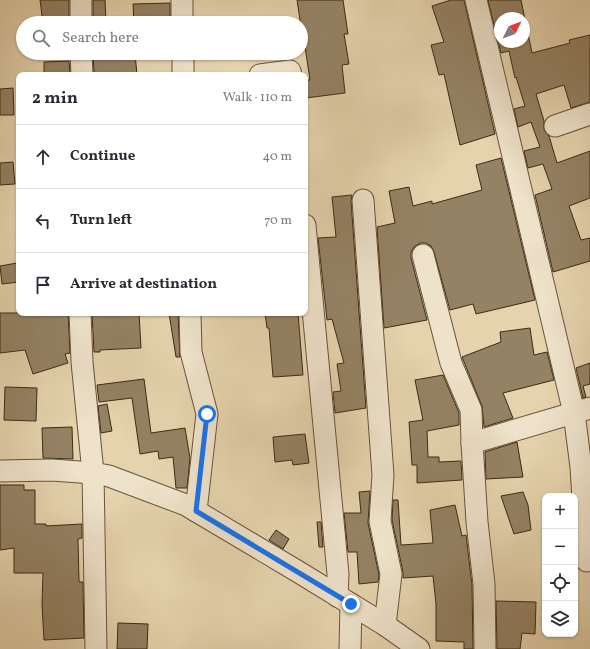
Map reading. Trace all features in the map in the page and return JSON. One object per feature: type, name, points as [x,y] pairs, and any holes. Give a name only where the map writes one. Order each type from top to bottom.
[{"type":"street","points":[[81,0],[81,16]]},
{"type":"street","points":[[182,0],[182,16]]},
{"type":"street","points":[[476,0],[582,410],[581,467],[587,561]]},
{"type":"street","points":[[82,60],[82,72]]},
{"type":"street","points":[[183,60],[183,72]]},
{"type":"street","points":[[555,126],[590,114]]},
{"type":"street","points":[[363,200],[383,475],[380,521],[390,574],[385,625]]},
{"type":"street","points":[[423,255],[451,364],[471,410],[477,522],[484,584],[485,649]]},
{"type":"street","points":[[308,257],[338,574],[344,600],[350,649]]},
{"type":"street","points":[[80,316],[82,362],[93,473],[96,649]]},
{"type":"street","points":[[190,316],[191,352],[207,414],[196,511]]},
{"type":"street","points":[[472,443],[582,410]]},
{"type":"street","points":[[0,471],[52,470],[93,473],[109,476],[186,505],[385,625],[419,649]]},
{"type":"building","points":[[40,0],[69,0],[69,16],[42,16]]},
{"type":"building","points":[[93,0],[105,0],[106,16],[93,16]]},
{"type":"building","points":[[297,0],[343,0],[348,34],[344,34],[349,64],[342,65],[345,93],[308,98],[308,80],[310,80],[307,60],[308,16],[299,16]]},
{"type":"building","points":[[451,0],[464,0],[495,134],[460,145],[444,74],[439,75],[431,45],[444,42],[432,6]]},
{"type":"building","points":[[488,0],[521,0],[523,12],[494,12],[494,24]]},
{"type":"building","points":[[170,3],[170,16],[134,16],[133,4]]},
{"type":"building","points":[[590,35],[590,102],[571,108],[564,85],[536,94],[544,121],[544,130],[549,136],[557,163],[590,151],[590,198],[569,206],[581,240],[590,238],[590,261],[553,272],[535,195],[552,189],[543,164],[528,168],[524,151],[540,147],[531,122],[518,127],[514,109],[525,106],[516,77],[515,78],[509,51],[501,53],[500,48],[530,48],[530,43],[532,53],[570,43],[569,40]]},
{"type":"building","points":[[93,60],[136,60],[137,72],[94,72]]},
{"type":"building","points":[[69,61],[70,72],[44,72],[44,62]]},
{"type":"building","points":[[13,88],[14,115],[0,115],[0,89]]},
{"type":"building","points":[[501,158],[535,300],[476,314],[473,304],[450,310],[434,252],[431,246],[426,243],[420,243],[414,247],[411,252],[411,258],[427,320],[384,328],[377,227],[395,223],[389,191],[409,187],[413,206],[432,201],[432,204],[482,190],[476,165]]},
{"type":"building","points":[[13,162],[15,184],[0,185],[0,163]]},
{"type":"building","points":[[352,195],[351,201],[366,408],[335,413],[333,392],[341,391],[337,364],[344,363],[332,319],[327,320],[318,238],[336,237],[332,197]]},
{"type":"building","points":[[16,263],[16,282],[2,284],[0,266]]},
{"type":"building","points":[[0,313],[16,313],[16,316],[68,316],[70,353],[65,354],[68,363],[33,374],[25,350],[0,353]]},
{"type":"building","points":[[92,316],[139,316],[141,348],[100,350],[100,352],[94,352]]},
{"type":"building","points":[[169,316],[178,316],[180,357],[176,357]]},
{"type":"building","points":[[265,316],[298,316],[303,375],[273,377],[269,328],[267,328]]},
{"type":"building","points":[[530,328],[534,355],[547,352],[554,380],[503,393],[513,418],[484,427],[482,406],[462,357],[501,342],[500,332]]},
{"type":"building","points":[[590,363],[590,384],[583,386],[586,397],[583,398],[576,368]]},
{"type":"building","points":[[443,375],[459,413],[459,425],[427,431],[428,457],[439,457],[439,462],[461,461],[462,480],[417,483],[417,465],[412,465],[409,422],[423,420],[415,380]]},
{"type":"building","points":[[144,379],[151,433],[185,428],[190,458],[187,488],[176,488],[173,457],[159,459],[158,451],[140,454],[132,398],[99,402],[97,385]]},
{"type":"building","points":[[5,387],[37,388],[36,421],[4,420]]},
{"type":"building","points":[[107,404],[112,431],[101,433],[98,406]]},
{"type":"building","points":[[72,427],[73,459],[43,458],[42,428]]},
{"type":"building","points":[[305,434],[309,463],[293,465],[292,460],[275,462],[273,437]]},
{"type":"building","points":[[517,442],[523,477],[486,479],[485,452]]},
{"type":"building","points":[[0,485],[24,485],[24,490],[35,490],[35,524],[46,524],[46,526],[82,524],[82,538],[78,539],[79,582],[83,582],[84,638],[44,640],[42,605],[43,573],[14,573],[14,548],[0,550]]},
{"type":"building","points":[[370,491],[368,523],[379,575],[378,582],[359,584],[357,552],[348,552],[344,513],[361,513],[359,492]]},
{"type":"building","points":[[523,492],[528,505],[531,530],[514,534],[501,496]]},
{"type":"building","points":[[393,500],[398,500],[401,545],[433,543],[430,510],[455,505],[462,536],[466,535],[472,585],[473,649],[464,649],[464,642],[436,641],[436,604],[433,576],[403,578],[392,520]]},
{"type":"building","points":[[317,522],[321,522],[323,547],[319,547]]},
{"type":"building","points":[[276,530],[289,539],[283,549],[269,540]]},
{"type":"building","points":[[496,601],[536,602],[535,634],[522,633],[520,649],[497,649]]},
{"type":"building","points":[[118,623],[148,624],[147,649],[117,649]]},
{"type":"route","points":[[207,414],[196,511],[351,604]]}]
